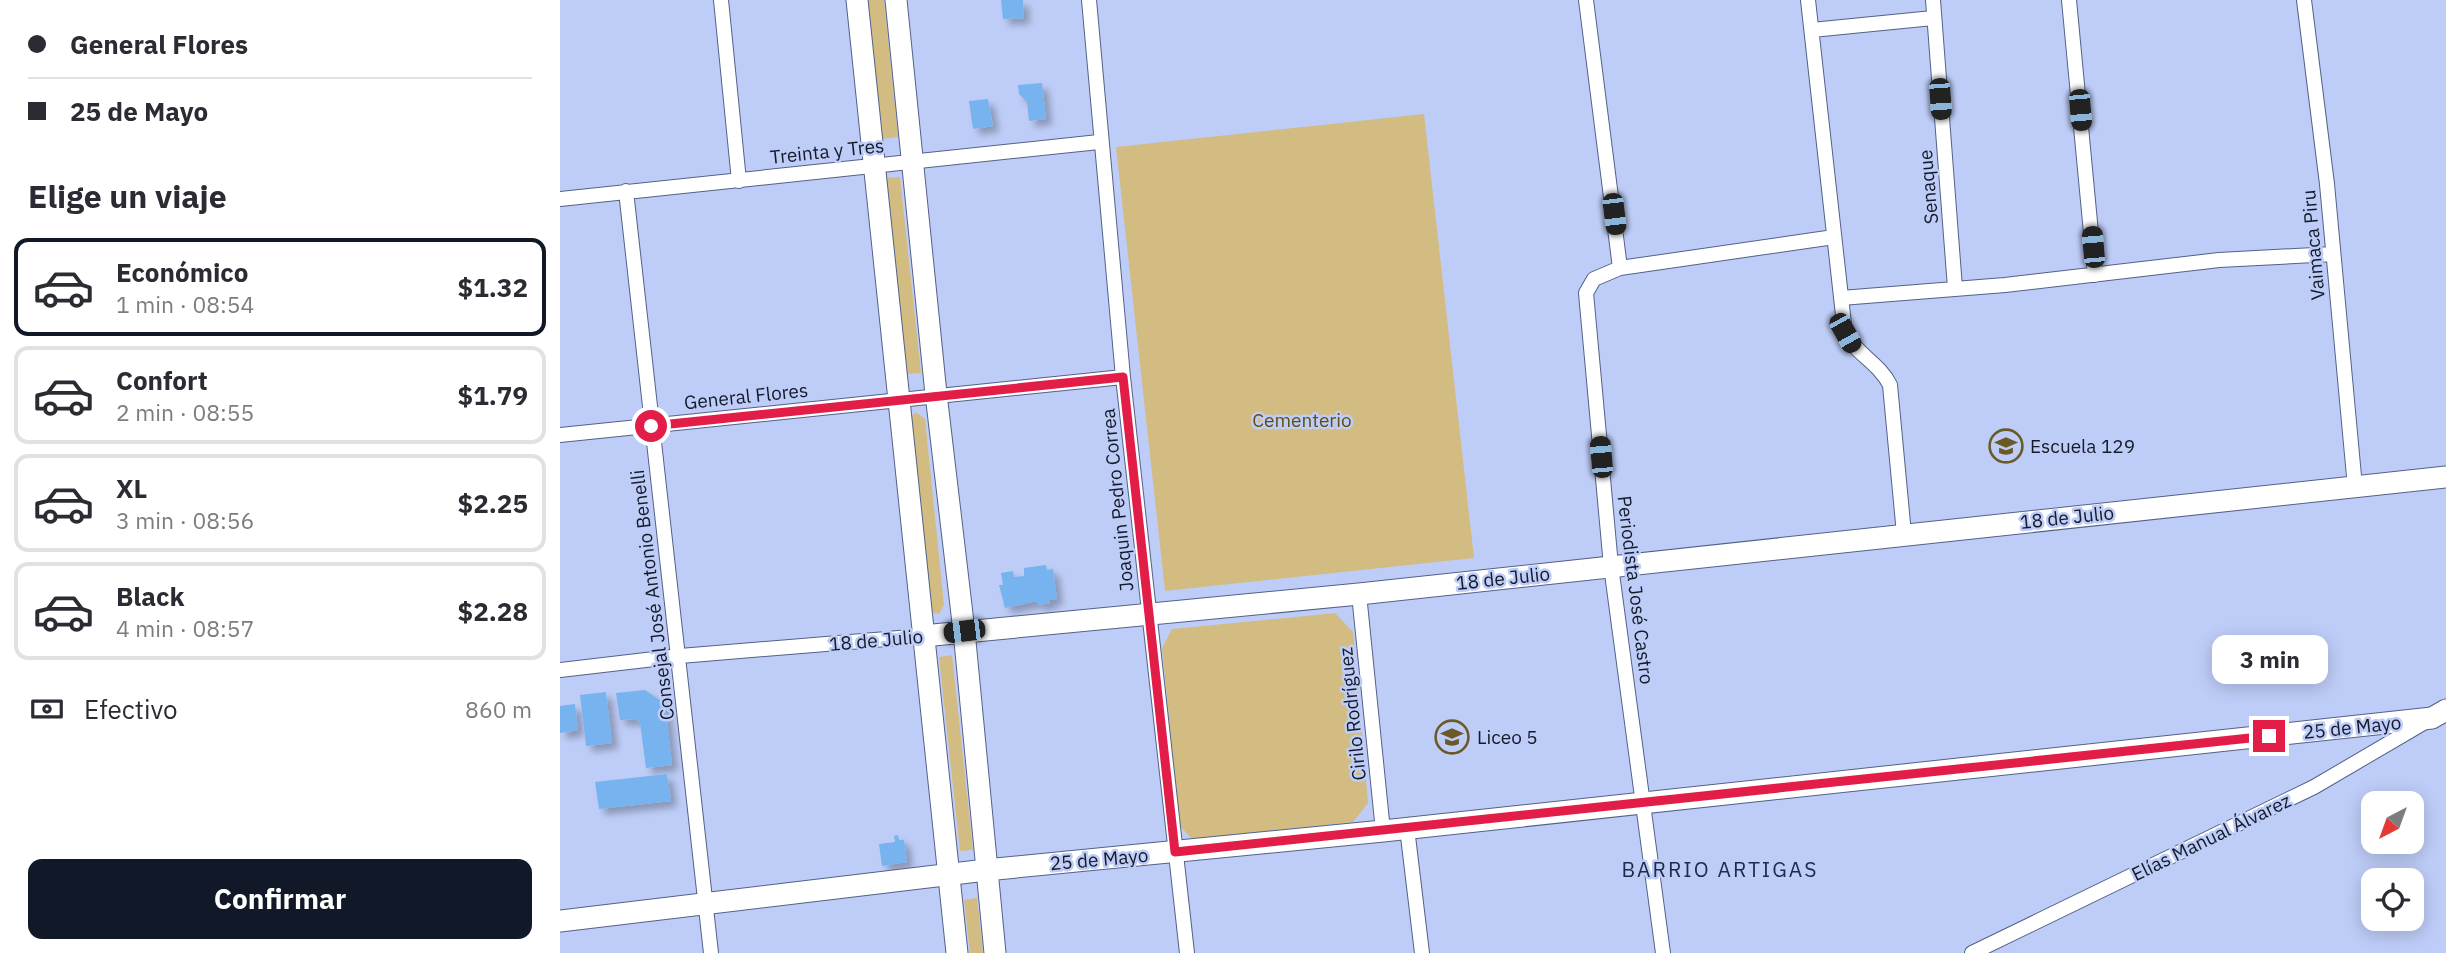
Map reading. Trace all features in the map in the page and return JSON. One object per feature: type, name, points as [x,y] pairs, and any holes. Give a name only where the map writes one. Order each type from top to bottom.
[{"type":"street","points":[[721,0],[738,181]]},
{"type":"street","points":[[858,0],[873,165],[957,953]]},
{"type":"street","points":[[897,0],[936,394],[964,631],[995,953]]},
{"type":"street","name":"Joaquin Pedro Correa","points":[[1088,0],[1099,142],[1123,377],[1187,953]]},
{"type":"street","points":[[1586,0],[1620,268],[1834,237]]},
{"type":"street","points":[[1808,0],[1845,333],[1853,347],[1884,373],[1890,385],[1904,534]]},
{"type":"street","name":"Senaque","points":[[1933,0],[1955,288]]},
{"type":"street","points":[[2069,0],[2095,275]]},
{"type":"street","name":"Vaimaca Piru","points":[[2304,0],[2333,254],[2355,487]]},
{"type":"street","points":[[1812,30],[1933,18]]},
{"type":"street","name":"Treinta y Tres","points":[[560,199],[1099,142]]},
{"type":"street","name":"Consejal José Antonio Benelli","points":[[626,191],[651,426],[680,656],[711,953]]},
{"type":"street","points":[[1841,298],[2095,275],[2218,260],[2333,254]]},
{"type":"street","name":"Periodista José Castro","points":[[1620,268],[1594,279],[1586,293],[1611,566],[1645,802],[1663,953]]},
{"type":"street","name":"General Flores","points":[[560,435],[936,394],[1123,377]]},
{"type":"street","name":"18 de Julio","points":[[560,670],[680,656],[923,636],[1359,594],[2446,477]]},
{"type":"street","name":"Cirilo Rodríguez","points":[[1359,594],[1383,831]]},
{"type":"street","name":"25 de Mayo","points":[[560,921],[986,870],[1383,831],[2441,715]]},
{"type":"street","name":"Elías Manual Álvarez","points":[[1972,953],[2314,787],[2441,715]]},
{"type":"street","points":[[1407,828],[1422,953]]},
{"type":"green space","points":[[867,0],[884,0],[898,137],[881,139]]},
{"type":"green space","name":"Cementerio","points":[[1424,114],[1474,558],[1165,591],[1116,147]]},
{"type":"green space","points":[[900,177],[921,373],[905,374],[884,178]]},
{"type":"green space","points":[[916,412],[925,419],[944,605],[939,614],[931,612],[908,420]]},
{"type":"green space","points":[[1335,613],[1353,632],[1368,803],[1353,822],[1192,839],[1180,826],[1162,648],[1172,629]]},
{"type":"green space","points":[[952,655],[973,850],[960,851],[939,657]]},
{"type":"green space","points":[[977,898],[983,953],[970,953],[964,900]]},
{"type":"building","points":[[1001,0],[1023,0],[1024,18],[1003,19]]},
{"type":"building","points":[[1042,83],[1046,119],[1029,121],[1027,102],[1019,94],[1018,85]]},
{"type":"building","points":[[988,99],[993,126],[973,129],[969,101]]},
{"type":"building","points":[[1046,565],[1047,570],[1053,569],[1057,599],[1050,600],[1050,603],[1038,605],[1037,601],[1005,608],[999,585],[1003,585],[1001,573],[1013,571],[1014,577],[1024,576],[1024,568]]},
{"type":"building","points":[[645,690],[665,704],[672,765],[646,768],[640,723],[635,719],[620,720],[616,693]]},
{"type":"building","points":[[606,692],[612,743],[586,746],[580,695]]},
{"type":"building","points":[[575,704],[578,730],[560,733],[560,706]]},
{"type":"building","points":[[667,774],[671,801],[599,809],[595,782]]},
{"type":"building","points":[[898,835],[899,840],[904,840],[907,862],[882,866],[879,844],[895,842],[894,836]]},
{"type":"place","name":"Escuela 129","points":[[2006,446]]},
{"type":"place","name":"Liceo 5","points":[[1452,737]]},
{"type":"district","name":"BARRIO ARTIGAS","points":[[1720,870]]},
{"type":"route","points":[[651,426],[936,394],[1123,377],[1175,852],[2269,736]]}]
